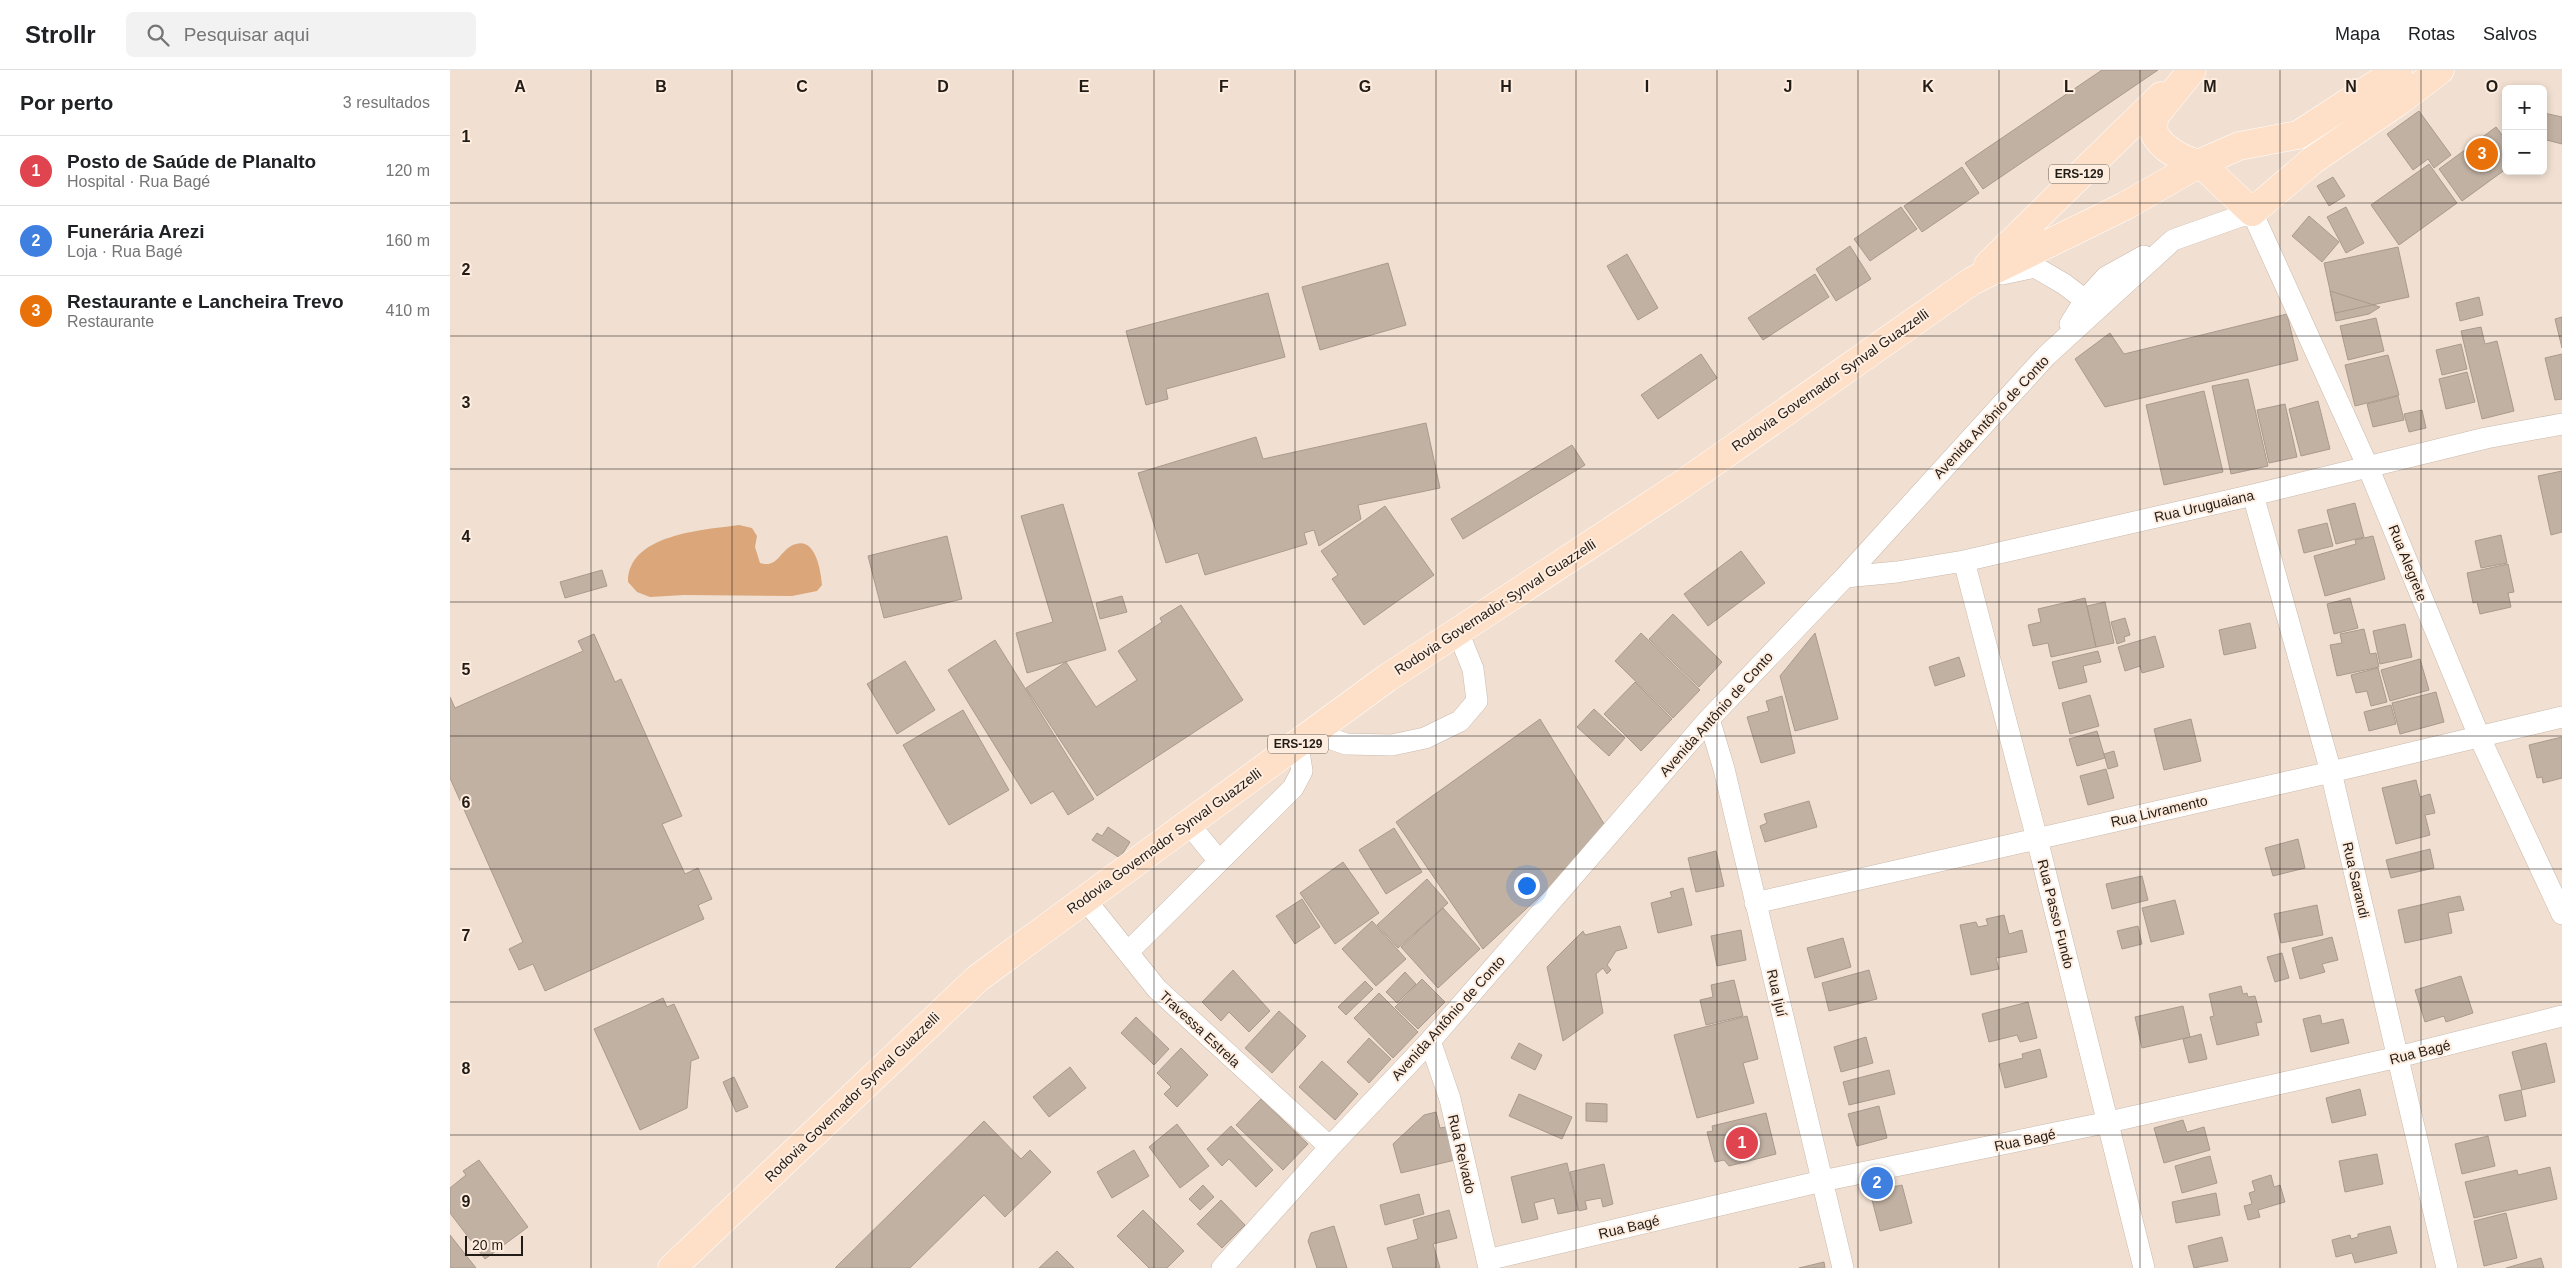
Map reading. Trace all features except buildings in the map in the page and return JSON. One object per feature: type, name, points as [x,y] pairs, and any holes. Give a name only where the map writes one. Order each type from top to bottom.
[{"type":"main road","name":"Rodovia Governador Synval Guazzelli","points":[[672,1268],[978,978],[1084,898],[1306,739],[1387,678],[1684,483],[1972,280],[2188,70]]},
{"type":"main road","points":[[2192,70],[2154,117],[2154,132],[2163,145],[2191,162],[2200,164],[2252,212],[2314,160],[2440,70]]},
{"type":"main road","name":"Rodovia Governador Synval Guazzelli","points":[[1972,280],[2125,206],[2200,164],[2239,146],[2298,135],[2398,70]]},
{"type":"street","name":"Avenida Antônio de Conto","points":[[1222,1268],[1330,1147],[1430,1041],[1709,719],[1845,577],[2046,356],[2173,240],[2252,212]]},
{"type":"street","name":"Rua Alegrete","points":[[2252,212],[2368,467],[2479,736],[2562,914]]},
{"type":"street","points":[[2046,356],[2085,300],[2106,277],[2173,240]]},
{"type":"street","points":[[1972,280],[2035,267],[2064,284],[2085,300]]},
{"type":"street","name":"Rua Uruguaiana","points":[[1845,577],[1897,572],[1964,561],[2253,495],[2486,438],[2562,424]]},
{"type":"street","name":"Rua Sarandi","points":[[2253,495],[2331,772],[2447,1268]]},
{"type":"street","name":"Rua Passo Fundo","points":[[1964,561],[2037,839],[2144,1268]]},
{"type":"street","points":[[1128,952],[1300,780],[1306,739],[1346,744],[1392,744],[1425,738],[1460,721],[1477,701],[1473,669],[1458,632]]},
{"type":"street","name":"Rua Livramento","points":[[1755,904],[2562,717]]},
{"type":"street","name":"Rua Ijuí","points":[[1709,719],[1724,769],[1843,1268]]},
{"type":"street","points":[[1188,823],[1219,861]]},
{"type":"street","name":"Travessa Estrela","points":[[1084,898],[1157,989],[1330,1147]]},
{"type":"street","name":"Rua Bagé","points":[[1488,1264],[1822,1181],[2109,1122],[2398,1057],[2562,1016]]},
{"type":"street","name":"Rua Relvado","points":[[1430,1041],[1450,1099],[1488,1264]]},
{"type":"shaded area","points":[[739,525],[752,528],[757,536],[755,547],[760,563],[766,564],[776,561],[786,550],[796,544],[808,546],[813,551],[819,565],[822,585],[817,591],[792,596],[684,595],[650,597],[637,592],[628,582],[631,566],[640,554],[654,544],[670,537],[706,529]]},
{"type":"place","name":"Restaurante e Lancheira Trevo","points":[[2482,154]]},
{"type":"place","name":"Posto de Saúde de Planalto","points":[[1742,1143]]},
{"type":"place","name":"Funerária Arezi","points":[[1877,1183]]}]
